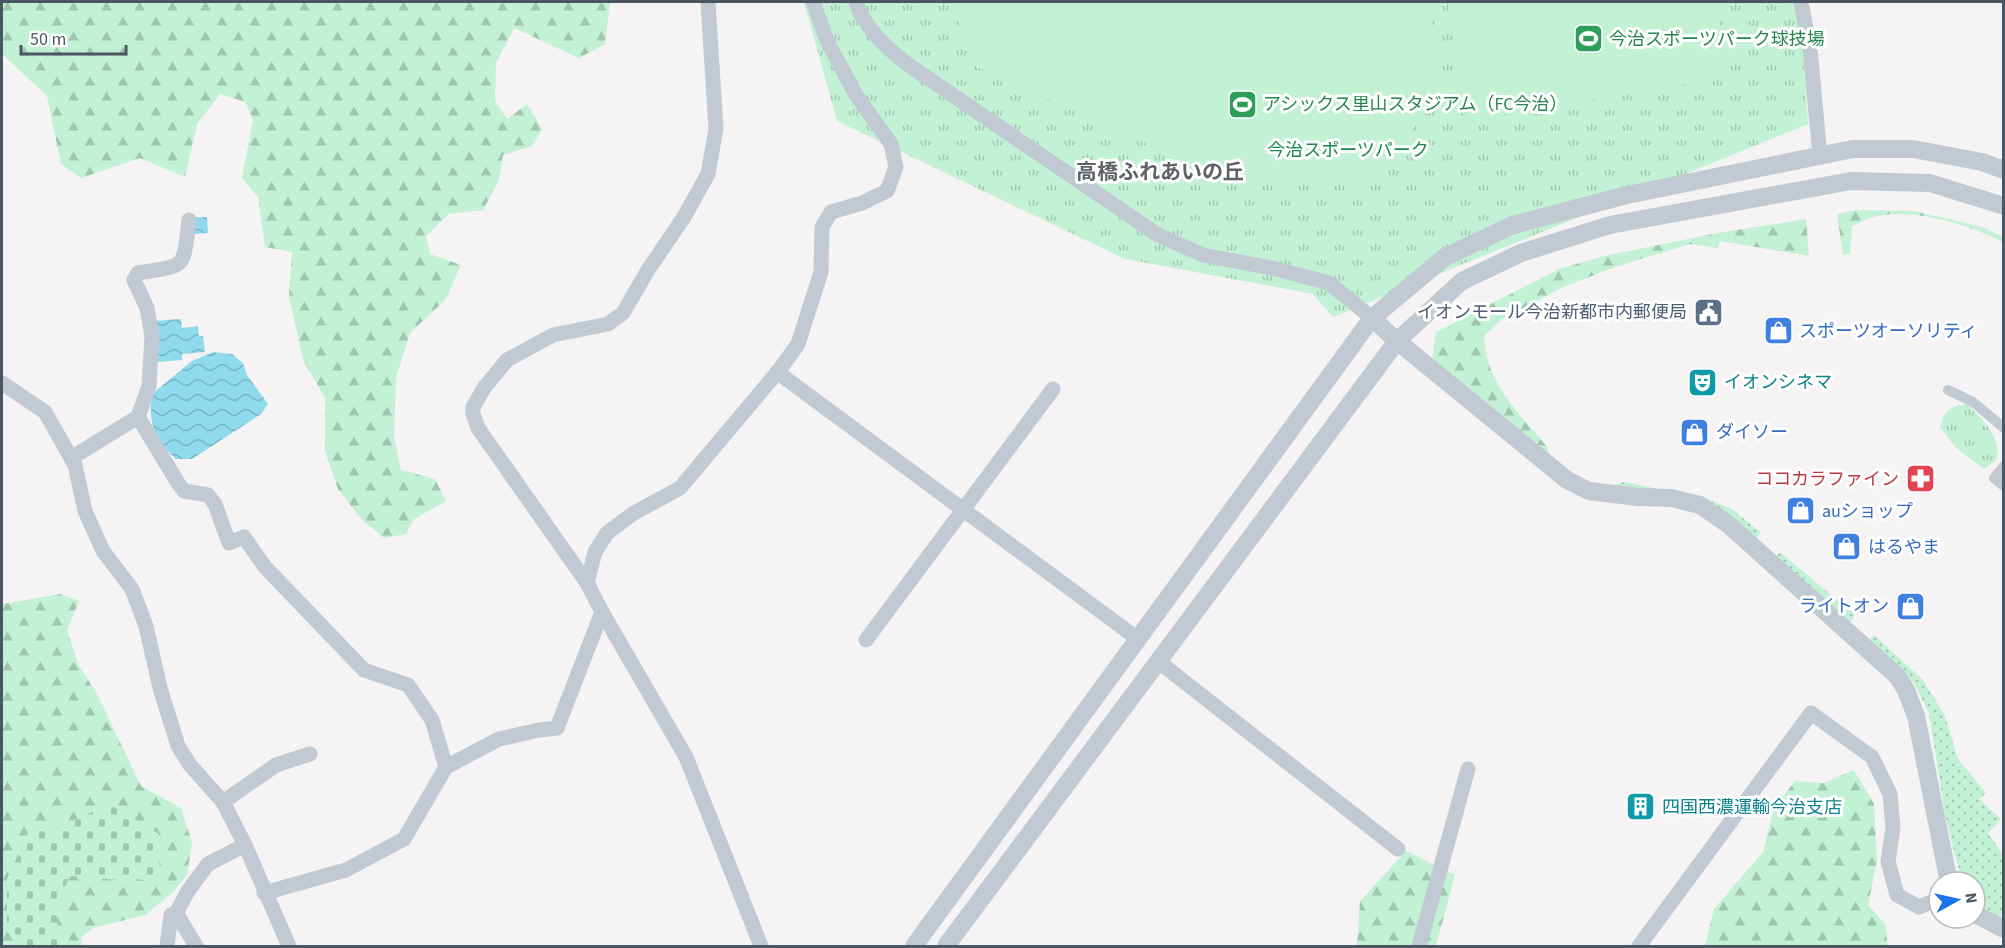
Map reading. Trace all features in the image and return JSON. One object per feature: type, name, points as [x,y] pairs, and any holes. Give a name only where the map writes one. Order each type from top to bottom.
[{"type":"street","points":[[708,2],[716,129],[708,174],[684,217],[648,270],[623,313],[608,324],[553,335],[507,360],[484,388],[472,414],[478,428],[587,583],[686,757],[761,946]]},
{"type":"street","points":[[587,583],[595,552],[608,533],[634,513],[680,488],[798,344],[821,272],[822,227],[831,212],[862,203],[887,191],[896,166],[891,144],[856,95],[828,43],[813,2]]},
{"type":"street","points":[[856,2],[858,9],[885,47],[903,61],[1158,235],[1203,255],[1276,269],[1329,283],[1567,480],[1589,491],[1638,497],[1671,498],[1700,505],[1730,525],[1897,676],[1906,690],[1916,716],[1946,870]]},
{"type":"street","points":[[1801,2],[1810,49],[1820,156]]},
{"type":"street","points":[[914,946],[1372,318],[1445,256],[1513,225],[1626,195],[1853,149],[1913,149],[1982,162],[2004,170]]},
{"type":"street","points":[[946,946],[1397,341],[1462,281],[1521,253],[1610,225],[1851,181],[1930,183],[2004,206]]},
{"type":"street","points":[[71,458],[138,417],[149,386],[152,336],[147,308],[134,280],[138,273],[176,267],[184,257],[189,220]]},
{"type":"street","points":[[777,372],[1138,639]]},
{"type":"street","points":[[2,383],[45,412],[75,465],[85,511],[103,551],[132,589],[146,626],[160,688],[178,746],[190,765],[223,802],[245,845],[289,946]]},
{"type":"street","points":[[866,640],[1053,389]]},
{"type":"street","points":[[1948,390],[1973,402],[2004,428]]},
{"type":"street","points":[[138,417],[184,491],[208,495],[214,504],[229,543],[244,537],[265,567],[364,670],[408,685],[432,720],[446,766]]},
{"type":"street","points":[[2004,466],[1994,478],[2004,486]]},
{"type":"street","points":[[264,893],[346,870],[404,839],[446,766],[499,739],[557,728],[602,612]]},
{"type":"street","points":[[1159,662],[1398,849]]},
{"type":"street","points":[[1639,946],[1811,713],[1872,757],[1890,794],[1893,828],[1888,861],[1897,895],[1919,907],[1927,904]]},
{"type":"street","points":[[223,802],[276,765],[310,754]]},
{"type":"street","points":[[1419,946],[1468,769]]},
{"type":"street","points":[[167,946],[171,915],[176,913],[188,891],[208,864],[245,845]]},
{"type":"street","points":[[176,913],[196,946]]},
{"type":"street","points":[[1987,920],[2004,929]]},
{"type":"green space","points":[[2,2],[610,2],[605,44],[579,58],[514,28],[496,63],[495,101],[507,119],[527,104],[542,129],[532,146],[503,155],[499,180],[483,210],[449,214],[426,236],[430,254],[461,265],[446,299],[410,333],[396,378],[394,438],[401,470],[435,479],[446,501],[414,519],[406,534],[384,538],[362,520],[338,489],[325,451],[325,398],[303,360],[289,296],[292,252],[265,247],[258,197],[242,178],[253,120],[245,102],[220,94],[197,124],[185,177],[140,158],[81,178],[61,164],[47,96],[2,54]]},
{"type":"green space","name":"今治スポーツパーク","points":[[804,2],[1800,2],[1808,124],[1333,317],[1313,294],[1125,259],[837,121]]},
{"type":"green space","name":"アシックス里山スタジアム（FC今治）","points":[[955,2],[1430,2],[1439,73],[1409,136],[1363,176],[1218,176],[979,68],[965,47]]},
{"type":"green space","name":"今治スポーツパーク球技場","points":[[1449,2],[1715,2],[1727,77],[1466,121]]},
{"type":"green space","points":[[1857,210],[1914,211],[1982,227],[2003,237],[2003,242],[1959,224],[1926,216],[1893,214],[1871,218],[1852,226],[1850,254],[1843,255],[1837,214]]},
{"type":"green space","points":[[1806,219],[1809,256],[1720,241],[1718,248],[1690,244],[1615,267],[1561,288],[1501,320],[1484,336],[1491,369],[1506,397],[1548,448],[1548,460],[1432,361],[1436,332],[1559,269],[1604,256],[1718,233]]},
{"type":"green space","points":[[1967,404],[1989,429],[1997,444],[1996,460],[1984,469],[1955,447],[1940,427],[1949,410]]},
{"type":"green space","points":[[1624,482],[1707,499],[1732,509],[1761,533],[1754,540],[1729,519],[1611,486]]},
{"type":"green space","points":[[1780,552],[1855,615],[1850,623],[1774,559]]},
{"type":"green space","points":[[61,594],[79,601],[67,630],[78,664],[97,694],[141,786],[181,808],[192,843],[187,875],[173,892],[145,915],[93,928],[81,938],[82,946],[2,946],[2,604]]},
{"type":"green space","points":[[1874,635],[1923,680],[1945,716],[1958,759],[1986,793],[1979,799],[2001,819],[1988,833],[2003,855],[2003,924],[1987,915],[1987,870],[1959,870],[1945,814],[1929,713],[1914,683],[1870,639]]},
{"type":"green space","points":[[1854,770],[1874,804],[1877,861],[1868,905],[1885,924],[1888,946],[1705,946],[1714,909],[1763,852],[1774,808],[1795,781],[1824,783]]},
{"type":"green space","points":[[109,804],[159,834],[157,855],[163,878],[132,881],[70,876],[55,909],[61,946],[26,946],[7,927],[7,879],[29,830],[52,830]]},
{"type":"green space","points":[[1406,851],[1455,875],[1436,946],[1357,946],[1360,901]]},
{"type":"water","points":[[194,217],[207,217],[208,233],[195,234]]},
{"type":"water","points":[[181,319],[182,328],[198,326],[199,336],[203,336],[205,352],[182,354],[182,360],[157,362],[154,321]]},
{"type":"water","points":[[213,352],[232,354],[243,363],[247,375],[268,404],[261,414],[192,459],[176,459],[168,452],[154,430],[151,414],[152,394],[192,361]]},
{"type":"place","name":"今治スポーツパーク球技場","points":[[1588,39]]},
{"type":"place","name":"アシックス里山スタジアム（FC今治）","points":[[1242,104]]},
{"type":"place","name":"イオンモール今治新都市内郵便局","points":[[1708,312]]},
{"type":"place","name":"スポーツオーソリティ","points":[[1778,331]]},
{"type":"place","name":"イオンシネマ","points":[[1703,382]]},
{"type":"place","name":"ダイソー","points":[[1695,432]]},
{"type":"place","name":"ココカラファイン","points":[[1920,479]]},
{"type":"place","name":"auショップ","points":[[1801,511]]},
{"type":"place","name":"はるやま","points":[[1847,547]]},
{"type":"place","name":"ライトオン","points":[[1910,606]]},
{"type":"place","name":"四国西濃運輸今治支店","points":[[1641,807]]},
{"type":"district","name":"高橋ふれあいの丘","points":[[1160,172]]}]
